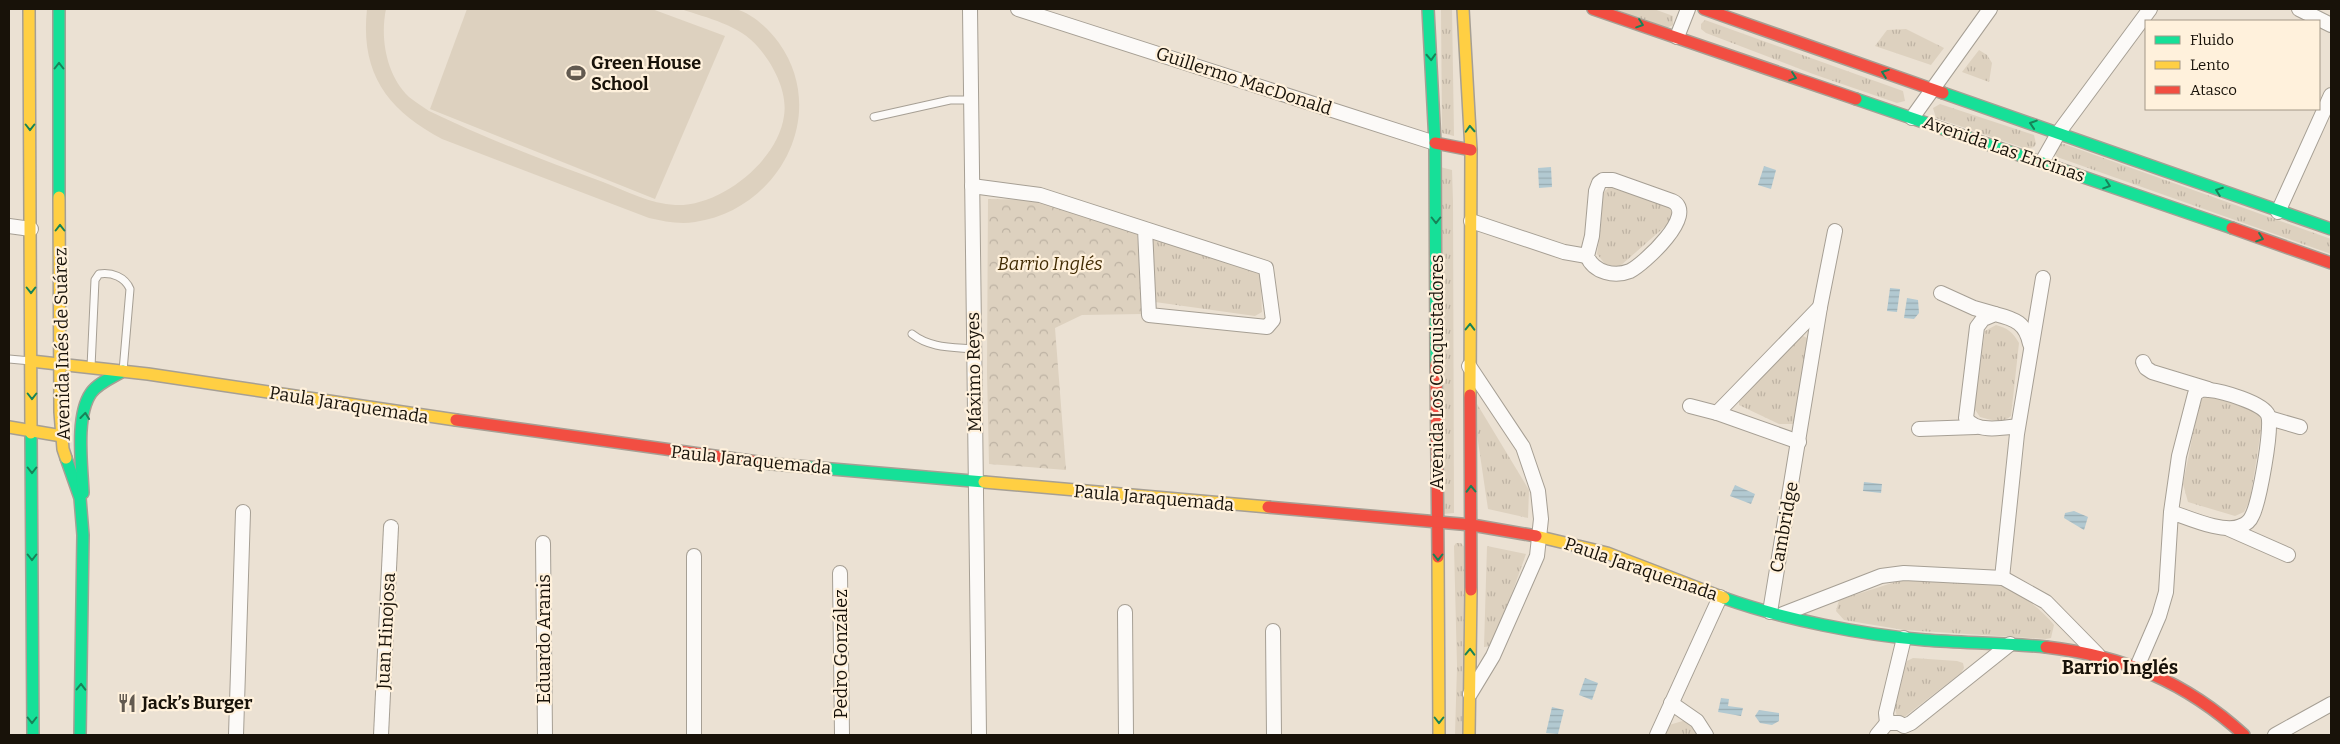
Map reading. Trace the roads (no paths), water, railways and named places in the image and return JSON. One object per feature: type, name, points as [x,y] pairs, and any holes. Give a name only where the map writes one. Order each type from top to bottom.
[{"type":"street","name":"Avenida Inés de Suárez","points":[[29,9],[32,361],[32,735]]},
{"type":"street","name":"Avenida Inés de Suárez","points":[[59,9],[60,404],[66,459],[80,498],[83,535],[80,735]]},
{"type":"street","name":"Máximo Reyes","points":[[970,9],[979,735]]},
{"type":"street","name":"Guillermo MacDonald","points":[[1018,9],[1435,143],[1471,150]]},
{"type":"street","name":"Avenida Los Conquistadores","points":[[1428,9],[1435,143],[1439,735]]},
{"type":"street","name":"Avenida Los Conquistadores","points":[[1464,9],[1471,150],[1469,366],[1472,525],[1469,735]]},
{"type":"street","name":"Avenida Las Encinas","points":[[1593,9],[2331,263]]},
{"type":"street","points":[[1677,37],[1688,9]]},
{"type":"street","name":"Avenida Las Encinas","points":[[1704,9],[1931,90],[2059,132],[2278,212],[2331,229]]},
{"type":"street","points":[[1912,118],[1990,9]]},
{"type":"street","points":[[2042,162],[2059,132],[2150,9]]},
{"type":"street","points":[[2300,9],[2331,25]]},
{"type":"street","points":[[2278,212],[2331,95]]},
{"type":"street","points":[[1613,180],[1672,201],[1678,206],[1680,213],[1674,228],[1633,270],[1615,274],[1605,272],[1592,265],[1587,256],[1592,236],[1596,190],[1601,181],[1613,180]]},
{"type":"street","points":[[972,186],[1040,195],[1266,268],[1273,320],[1267,327],[1148,315],[1145,229]]},
{"type":"street","points":[[1471,221],[1564,252],[1587,256]]},
{"type":"street","points":[[9,226],[31,229]]},
{"type":"street","name":"Cambridge","points":[[1777,613],[1799,442],[1820,307],[1835,231]]},
{"type":"street","points":[[2002,578],[2018,426],[2043,278]]},
{"type":"street","points":[[1941,293],[1974,308],[2019,322],[2025,328],[2031,347]]},
{"type":"street","points":[[1717,413],[1820,307]]},
{"type":"street","points":[[1976,427],[1966,418],[1975,333],[1983,318],[1995,314]]},
{"type":"street","name":"Paula Jaraquemada","points":[[32,361],[123,371],[621,446],[764,463],[1472,525],[1540,536],[1607,553],[1720,597],[1777,613],[1904,638],[2049,647],[2098,655],[2137,667],[2193,695],[2216,710],[2244,735]]},
{"type":"street","points":[[2143,362],[2146,368],[2152,372],[2253,403],[2264,410],[2269,418],[2265,458],[2254,512],[2248,522],[2242,526],[2229,529]]},
{"type":"street","name":"Avenida Los Conquistadores","points":[[1469,366],[1523,447],[1538,491],[1540,536],[1533,564],[1493,656],[1470,694]]},
{"type":"street","points":[[83,535],[84,424],[86,402],[96,388],[123,371]]},
{"type":"street","points":[[2137,667],[2159,616],[2166,592],[2171,512],[2178,456],[2190,408],[2195,394],[2200,390],[2209,390]]},
{"type":"street","points":[[1690,406],[1717,413],[1799,442]]},
{"type":"street","points":[[2269,418],[2300,427]]},
{"type":"street","points":[[1919,429],[2018,426]]},
{"type":"street","points":[[9,427],[62,436]]},
{"type":"street","points":[[236,735],[243,512]]},
{"type":"street","points":[[2171,512],[2229,529],[2288,555]]},
{"type":"street","name":"Juan Hinojosa","points":[[381,735],[391,527]]},
{"type":"street","name":"Eduardo Aranis","points":[[543,543],[544,735]]},
{"type":"street","points":[[694,556],[694,735]]},
{"type":"street","name":"Pedro González","points":[[840,572],[842,735]]},
{"type":"street","points":[[1777,613],[1881,576],[1904,573],[2002,578],[2046,602],[2098,655]]},
{"type":"street","points":[[1657,735],[1720,597]]},
{"type":"street","points":[[1125,612],[1126,735]]},
{"type":"street","points":[[1273,631],[1274,735]]},
{"type":"street","points":[[1876,735],[1887,723],[1888,701],[1904,638]]},
{"type":"street","points":[[1887,723],[1904,726],[1911,723],[2010,644]]},
{"type":"street","points":[[1671,703],[1697,721],[1706,735]]},
{"type":"street","points":[[2276,735],[2331,704]]},
{"type":"lane","points":[[874,117],[950,100],[971,100]]},
{"type":"lane","points":[[91,368],[95,280],[99,274],[105,273],[123,278],[130,289],[123,371]]},
{"type":"lane","points":[[912,334],[935,346],[974,349]]},
{"type":"lane","points":[[9,358],[32,361]]},
{"type":"water","points":[[1764,166],[1776,170],[1771,189],[1758,185]]},
{"type":"water","points":[[1551,167],[1552,187],[1539,188],[1538,168]]},
{"type":"water","points":[[1890,288],[1900,289],[1897,312],[1887,311]]},
{"type":"water","points":[[1907,298],[1918,300],[1919,313],[1914,319],[1904,318]]},
{"type":"water","points":[[1864,482],[1882,484],[1881,493],[1863,491]]},
{"type":"water","points":[[1735,485],[1755,494],[1751,504],[1730,496]]},
{"type":"water","points":[[2074,511],[2088,517],[2084,530],[2064,518],[2065,513]]},
{"type":"water","points":[[1585,678],[1598,683],[1592,700],[1579,695]]},
{"type":"water","points":[[1721,698],[1729,699],[1728,706],[1743,708],[1741,716],[1718,712]]},
{"type":"water","points":[[1552,707],[1564,710],[1558,734],[1546,733]]},
{"type":"water","points":[[1759,710],[1779,713],[1779,721],[1772,725],[1760,723],[1755,716]]},
{"type":"place","name":"Green House School","points":[[576,73]]},
{"type":"place","name":"Jack’s Burger","points":[[127,703]]},
{"type":"district","name":"Barrio Inglés","points":[[2120,667]]}]
